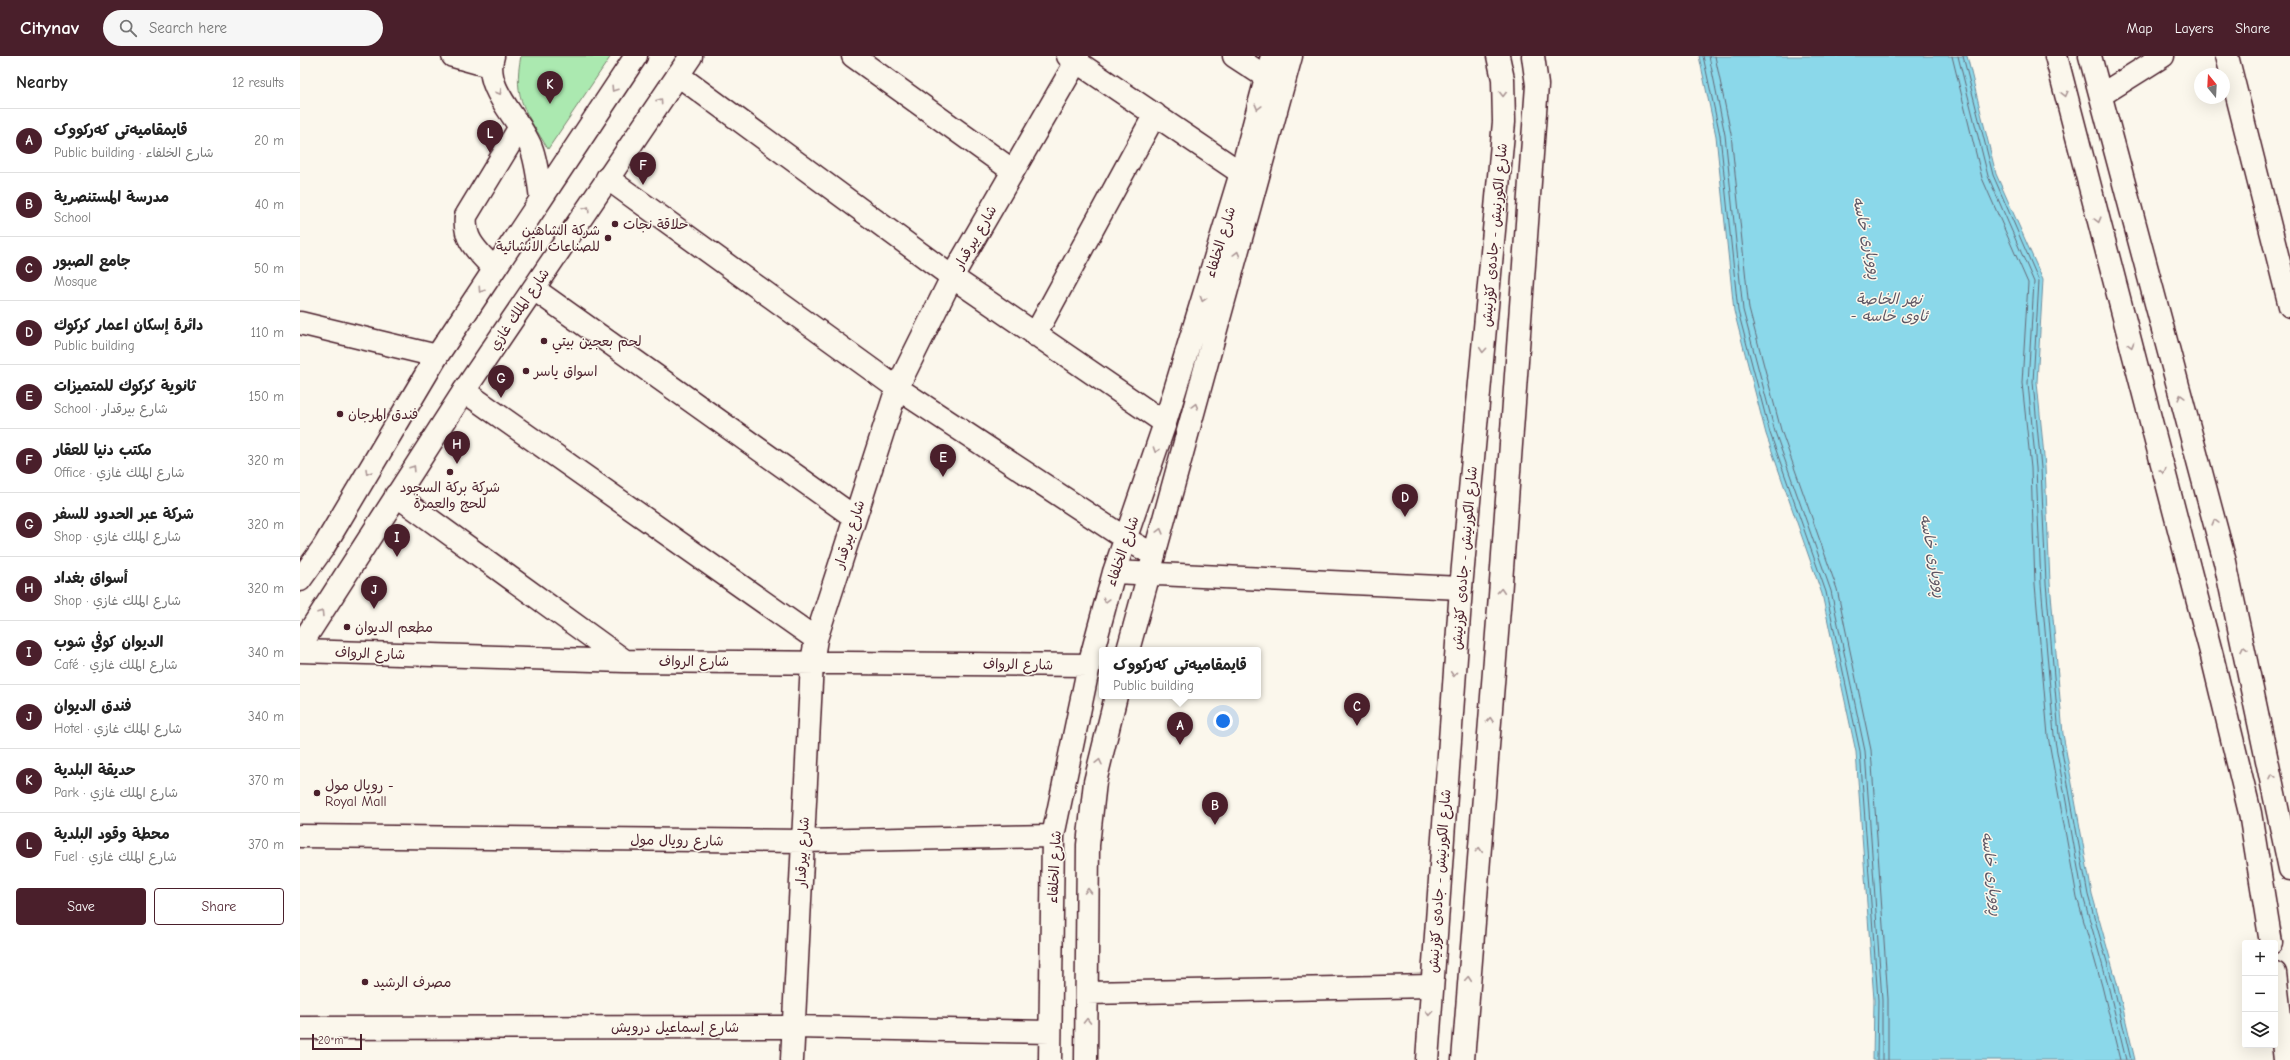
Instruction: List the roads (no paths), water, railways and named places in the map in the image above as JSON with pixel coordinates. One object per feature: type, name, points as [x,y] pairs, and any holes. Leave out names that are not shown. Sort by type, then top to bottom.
[{"type":"street","points":[[453,56],[491,61],[492,81],[532,149],[541,199]]},
{"type":"street","points":[[300,580],[323,548],[437,356],[636,56]]},
{"type":"street","name":"شارع الملك غازي","points":[[300,646],[464,391],[691,56]]},
{"type":"street","points":[[853,56],[1013,171]]},
{"type":"street","points":[[1234,56],[1266,77]]},
{"type":"street","name":"شارع الخلفاء","points":[[1050,1060],[1053,836],[1089,665],[1114,572],[1166,423],[1241,173],[1272,56]]},
{"type":"street","points":[[1129,647],[1291,56]]},
{"type":"street","name":"شارع الكورنيش - جادەی کۆرنیش","points":[[1427,1060],[1460,588],[1504,122],[1503,80],[1498,56]]},
{"type":"street","points":[[1463,1060],[1537,85],[1533,56]]},
{"type":"street","points":[[2056,56],[2212,656],[2250,813],[2271,940]]},
{"type":"street","points":[[2090,56],[2225,562],[2290,869]]},
{"type":"street","points":[[2101,95],[2163,56]]},
{"type":"street","points":[[2227,56],[2290,306]]},
{"type":"street","points":[[1074,58],[1241,173]]},
{"type":"street","name":"شارع بيرقدار","points":[[792,1060],[812,662],[816,639],[854,517],[897,388],[952,277],[1013,171],[1074,58]]},
{"type":"street","points":[[678,75],[952,277],[1166,423]]},
{"type":"street","points":[[1035,335],[1155,114]]},
{"type":"street","points":[[494,269],[467,238],[465,227],[466,216],[520,127]]},
{"type":"street","points":[[607,178],[897,388],[1126,539],[1151,564]]},
{"type":"street","points":[[1493,246],[1525,248]]},
{"type":"street","points":[[534,289],[854,517]]},
{"type":"street","points":[[300,323],[437,356]]},
{"type":"street","points":[[464,391],[816,639]]},
{"type":"street","points":[[396,495],[625,660]]},
{"type":"street","points":[[323,548],[351,565]]},
{"type":"street","points":[[1114,572],[1151,564],[1460,588]]},
{"type":"street","name":"شارع الرواف","points":[[300,651],[625,660],[1089,665]]},
{"type":"street","points":[[1086,1060],[1088,845],[1095,782],[1115,699]]},
{"type":"street","points":[[2250,813],[2278,807]]},
{"type":"street","name":"شارع رويال مول","points":[[300,836],[803,841],[1053,836]]},
{"type":"street","points":[[2275,976],[2284,1060]]},
{"type":"street","points":[[1087,993],[1431,986]]},
{"type":"street","name":"شارع إسماعيل درويش","points":[[300,1028],[794,1027],[1050,1032]]},
{"type":"water","name":"نهر الخاصة - ئاوی خاسە","points":[[1699,56],[1967,56],[1996,174],[2043,280],[2037,382],[2045,467],[2050,583],[2063,734],[2092,894],[2117,983],[2135,1060],[1873,1060],[1874,1000],[1856,752],[1822,594],[1766,434],[1734,311],[1716,136]]},
{"type":"place","name":"حديقة البلدية","points":[[550,104]]},
{"type":"place","name":"محطة وقود البلدية","points":[[490,153]]},
{"type":"place","name":"مكتب دنيا للعقار","points":[[643,185]]},
{"type":"place","name":"حلاقة نجات","points":[[615,224]]},
{"type":"place","name":"شركة الشاهين للصناعات الانشائية","points":[[608,238]]},
{"type":"place","name":"لحم بعجين بيتي","points":[[544,341]]},
{"type":"place","name":"اسواق ياسر","points":[[526,371]]},
{"type":"place","name":"شركة عبر الحدود للسفر","points":[[501,398]]},
{"type":"place","name":"فندق المرجان","points":[[340,414]]},
{"type":"place","name":"أسواق بغداد","points":[[457,464]]},
{"type":"place","name":"شركة بركة السجود للحج والعمرة","points":[[450,472]]},
{"type":"place","name":"ثانوية كركوك للمتميزات","points":[[943,477]]},
{"type":"place","name":"دائرة إسكان اعمار كركوك","points":[[1405,517]]},
{"type":"place","name":"الديوان كوفي شوب","points":[[397,557]]},
{"type":"place","name":"فندق الديوان","points":[[374,609]]},
{"type":"place","name":"مطعم الديوان","points":[[347,627]]},
{"type":"place","name":"جامع الصبور","points":[[1357,726]]},
{"type":"place","name":"قایمقامیەتی کەرکووک","points":[[1180,745]]},
{"type":"place","name":"رويال مول - Royal Mall","points":[[317,793]]},
{"type":"place","name":"مدرسة المستنصرية","points":[[1215,825]]},
{"type":"place","name":"مصرف الرشيد","points":[[365,982]]},
{"type":"water label","name":"ڕووباری خاسە","points":[[1867,238]]},
{"type":"water label","name":"ڕووباری خاسە","points":[[1933,556]]},
{"type":"water label","name":"ڕووباری خاسە","points":[[1992,874]]}]
